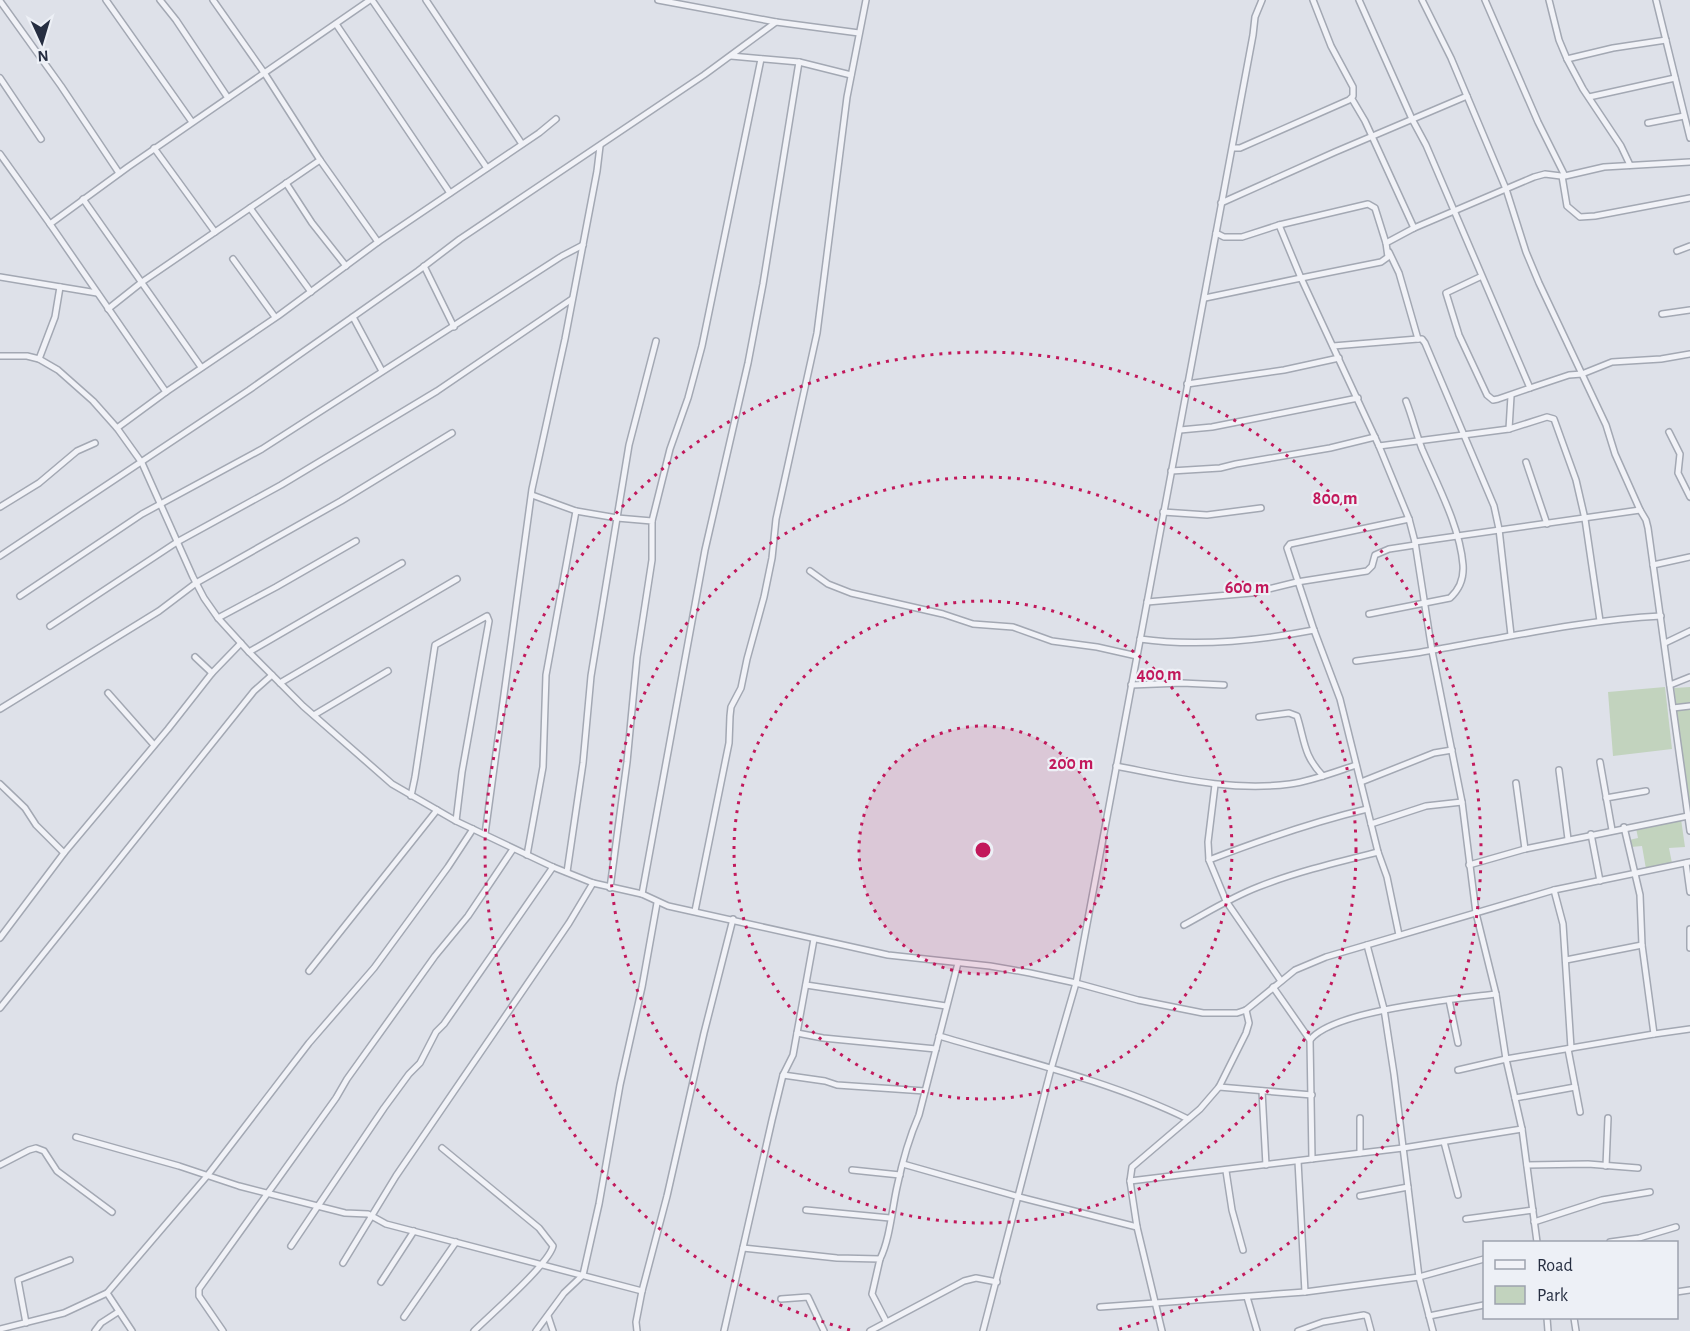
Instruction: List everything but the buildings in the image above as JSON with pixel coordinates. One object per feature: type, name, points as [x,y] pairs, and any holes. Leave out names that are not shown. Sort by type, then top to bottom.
[{"type":"street","points":[[106,0],[192,122]]},
{"type":"street","points":[[160,0],[228,98]]},
{"type":"street","points":[[213,0],[378,242]]},
{"type":"street","points":[[50,224],[154,148],[371,0],[487,168]]},
{"type":"street","points":[[426,0],[522,144]]},
{"type":"street","points":[[658,0],[776,22],[859,33]]},
{"type":"street","points":[[695,911],[729,743],[731,707],[741,688],[764,597],[772,558],[776,519],[817,333],[851,75],[866,0]]},
{"type":"street","points":[[983,1331],[1051,1069],[1076,983],[1233,148],[1255,17],[1263,0]]},
{"type":"street","points":[[1313,0],[1331,46],[1353,87],[1352,99],[1372,136],[1414,228]]},
{"type":"street","points":[[1359,0],[1412,119],[1426,145],[1530,388]]},
{"type":"street","points":[[1422,0],[1451,58],[1506,189],[1526,252],[1539,283],[1606,425],[1615,454],[1646,520],[1690,831]]},
{"type":"street","points":[[1485,0],[1563,176],[1567,206],[1580,217],[1690,198]]},
{"type":"street","points":[[1549,0],[1559,40],[1567,59],[1630,165]]},
{"type":"street","points":[[1656,0],[1690,138]]},
{"type":"street","points":[[0,1],[61,86],[119,173]]},
{"type":"street","points":[[0,556],[142,463],[353,317],[460,238],[600,146],[731,56],[776,22]]},
{"type":"street","points":[[336,24],[450,193]]},
{"type":"street","points":[[1567,59],[1613,48],[1666,40]]},
{"type":"street","points":[[731,56],[799,62],[851,75]]},
{"type":"street","points":[[610,888],[627,762],[637,657],[652,560],[652,521],[670,449],[688,398],[702,346],[760,59]]},
{"type":"street","points":[[642,894],[705,550],[748,363],[763,284],[799,62]]},
{"type":"street","points":[[0,78],[41,140]]},
{"type":"street","points":[[1589,97],[1675,78]]},
{"type":"street","points":[[1221,203],[1467,96]]},
{"type":"street","points":[[1233,148],[1240,148],[1352,99]]},
{"type":"street","points":[[1648,123],[1684,116]]},
{"type":"street","points":[[117,428],[201,367],[275,318],[378,242],[556,119]]},
{"type":"street","points":[[485,834],[532,495],[599,162],[600,146]]},
{"type":"street","points":[[154,148],[215,232]]},
{"type":"street","points":[[0,154],[166,392]]},
{"type":"street","points":[[108,309],[142,282],[320,160]]},
{"type":"street","points":[[1386,243],[1454,210],[1545,174],[1563,176],[1604,167],[1690,162]]},
{"type":"street","points":[[286,183],[312,223],[346,266]]},
{"type":"street","points":[[83,199],[201,367]]},
{"type":"street","points":[[1216,233],[1224,237],[1242,237],[1279,225],[1368,204],[1375,208],[1388,250],[1399,273],[1418,339]]},
{"type":"street","points":[[250,208],[311,292]]},
{"type":"street","points":[[1279,225],[1301,278],[1358,398],[1409,519],[1462,802],[1476,913],[1496,994],[1506,1059],[1522,1129],[1537,1241]]},
{"type":"street","points":[[20,596],[161,503],[262,449],[582,245]]},
{"type":"street","points":[[1677,251],[1690,246]]},
{"type":"street","points":[[1205,298],[1381,262],[1388,257],[1388,250]]},
{"type":"street","points":[[233,260],[275,318]]},
{"type":"street","points":[[424,266],[454,327]]},
{"type":"street","points":[[1482,276],[1446,292],[1459,335],[1487,395],[1493,400],[1511,396],[1569,375],[1582,374],[1612,362],[1661,359],[1690,354]]},
{"type":"street","points":[[0,277],[97,293]]},
{"type":"street","points":[[39,359],[55,317],[60,286]]},
{"type":"street","points":[[50,626],[177,542],[281,485],[437,391],[572,299]]},
{"type":"street","points":[[1662,314],[1690,310]]},
{"type":"street","points":[[353,317],[382,371]]},
{"type":"street","points":[[314,414],[454,327]]},
{"type":"street","points":[[1333,346],[1418,339],[1422,339],[1427,346],[1494,506],[1499,529],[1511,635]]},
{"type":"street","points":[[567,872],[584,762],[591,676],[629,445],[656,341]]},
{"type":"street","points":[[0,356],[27,356],[39,359],[58,370],[93,401],[117,428],[142,463],[196,584],[218,618],[280,684],[314,715],[392,784],[411,796],[513,849],[593,883],[642,894],[657,903],[888,955],[1000,968],[1076,983],[1138,1000],[1203,1013],[1237,1013],[1246,1010],[1295,970],[1305,966],[1399,935],[1554,890],[1688,862],[1690,892]]},
{"type":"street","points":[[1187,384],[1284,370],[1339,358]]},
{"type":"street","points":[[1509,429],[1511,396]]},
{"type":"street","points":[[1180,430],[1212,427],[1358,398]]},
{"type":"street","points":[[1369,614],[1450,598],[1459,590],[1463,579],[1458,535],[1419,440],[1406,401]]},
{"type":"street","points":[[1379,446],[1509,429],[1547,417],[1554,419],[1576,480],[1585,519],[1600,621]]},
{"type":"street","points":[[1669,432],[1680,454],[1678,473],[1690,497]]},
{"type":"street","points":[[0,710],[159,611],[196,584],[341,501],[452,433]]},
{"type":"street","points":[[1172,471],[1220,468],[1330,448],[1375,437]]},
{"type":"street","points":[[0,507],[39,483],[77,452],[95,444]]},
{"type":"street","points":[[1526,462],[1547,524]]},
{"type":"street","points":[[532,495],[576,511],[652,521]]},
{"type":"street","points":[[1163,512],[1207,514],[1261,508]]},
{"type":"street","points":[[1147,602],[1230,596],[1367,571],[1372,566],[1375,555],[1415,543],[1640,510]]},
{"type":"street","points":[[527,855],[543,767],[546,675],[576,511]]},
{"type":"street","points":[[1399,935],[1387,877],[1378,852],[1340,699],[1287,549],[1290,544],[1409,519]]},
{"type":"street","points":[[218,618],[356,541]]},
{"type":"street","points":[[1653,565],[1690,557]]},
{"type":"street","points":[[249,652],[402,563]]},
{"type":"street","points":[[810,571],[828,584],[850,593],[943,614],[973,624],[1013,627],[1042,638],[1137,656]]},
{"type":"street","points":[[280,684],[457,579]]},
{"type":"street","points":[[411,796],[435,645],[487,616],[489,621],[462,772],[456,821]]},
{"type":"street","points":[[1356,661],[1432,651],[1511,635],[1600,621],[1661,616]]},
{"type":"street","points":[[1140,639],[1185,642],[1253,639],[1314,630]]},
{"type":"street","points":[[1665,643],[1690,631]]},
{"type":"street","points":[[0,939],[64,853],[212,674],[241,643]]},
{"type":"street","points":[[195,657],[212,674]]},
{"type":"street","points":[[314,715],[388,672]]},
{"type":"street","points":[[0,1008],[254,691],[272,675]]},
{"type":"street","points":[[1670,685],[1690,676]]},
{"type":"street","points":[[1131,685],[1182,683],[1224,685]]},
{"type":"street","points":[[108,693],[154,746]]},
{"type":"street","points":[[1673,708],[1690,706]]},
{"type":"street","points":[[1259,717],[1294,713],[1297,716],[1307,755],[1323,776]]},
{"type":"street","points":[[1360,782],[1434,753],[1452,750]]},
{"type":"street","points":[[1600,762],[1612,830]]},
{"type":"street","points":[[1116,766],[1215,785],[1268,786],[1292,784],[1356,765]]},
{"type":"street","points":[[1559,770],[1568,839]]},
{"type":"street","points":[[1516,783],[1525,849]]},
{"type":"street","points":[[0,784],[25,808],[36,825],[64,853]]},
{"type":"street","points":[[1215,785],[1208,843],[1209,860],[1226,901],[1281,981]]},
{"type":"street","points":[[1606,798],[1646,791]]},
{"type":"street","points":[[1371,824],[1426,806],[1462,802]]},
{"type":"street","points":[[1209,860],[1269,837],[1367,808]]},
{"type":"street","points":[[309,970],[437,810]]},
{"type":"street","points":[[1469,865],[1568,839],[1688,816]]},
{"type":"street","points":[[1624,827],[1637,874],[1642,945],[1654,1034]]},
{"type":"street","points":[[0,1329],[64,1313],[106,1293],[207,1176],[309,1043],[375,968],[473,829]]},
{"type":"street","points":[[1591,834],[1600,880]]},
{"type":"street","points":[[223,1331],[199,1296],[199,1289],[336,1098],[346,1079],[435,956],[468,916],[513,849]]},
{"type":"street","points":[[1184,925],[1226,901],[1258,887],[1378,852]]},
{"type":"street","points":[[291,1246],[384,1108],[420,1063],[436,1032],[444,1024],[553,867]]},
{"type":"street","points":[[344,1263],[385,1193],[569,923],[593,883]]},
{"type":"street","points":[[1554,890],[1563,924],[1569,1048],[1580,1112]]},
{"type":"street","points":[[536,1331],[564,1293],[584,1275],[657,903]]},
{"type":"street","points":[[637,1331],[636,1322],[642,1291],[733,919]]},
{"type":"street","points":[[1690,929],[1690,948]]},
{"type":"street","points":[[724,1331],[783,1075],[793,1055],[814,939]]},
{"type":"street","points":[[1367,945],[1384,1009],[1419,1277],[1433,1331]]},
{"type":"street","points":[[1566,960],[1642,945]]},
{"type":"street","points":[[886,1321],[872,1294],[900,1175],[925,1091],[957,963]]},
{"type":"street","points":[[806,985],[946,1006]]},
{"type":"street","points":[[1273,987],[1310,1040],[1312,1159]]},
{"type":"street","points":[[1310,1040],[1325,1028],[1384,1009],[1496,994]]},
{"type":"street","points":[[1449,1000],[1458,1043]]},
{"type":"street","points":[[1162,1331],[1137,1227],[1130,1181],[1132,1167],[1188,1119],[1220,1087],[1246,1033],[1249,1023],[1246,1010]]},
{"type":"street","points":[[1458,1070],[1506,1059],[1690,1029]]},
{"type":"street","points":[[796,1033],[823,1038],[936,1049]]},
{"type":"street","points":[[939,1036],[1051,1069],[1165,1107],[1188,1119]]},
{"type":"street","points":[[783,1075],[837,1085],[925,1091]]},
{"type":"street","points":[[1220,1087],[1312,1095]]},
{"type":"street","points":[[1515,1098],[1575,1087]]},
{"type":"street","points":[[1262,1091],[1266,1165]]},
{"type":"street","points":[[1360,1118],[1360,1153]]},
{"type":"street","points":[[1605,1166],[1608,1118]]},
{"type":"street","points":[[1130,1181],[1403,1148],[1522,1129]]},
{"type":"street","points":[[76,1137],[268,1193],[345,1213],[368,1214],[377,1221],[642,1291]]},
{"type":"street","points":[[1444,1142],[1458,1195]]},
{"type":"street","points":[[0,1164],[29,1150],[36,1148],[44,1150],[57,1171],[112,1212]]},
{"type":"street","points":[[442,1148],[539,1228],[550,1240],[553,1249],[541,1265],[474,1331]]},
{"type":"street","points":[[1298,1161],[1305,1292]]},
{"type":"street","points":[[903,1164],[1137,1227]]},
{"type":"street","points":[[1527,1165],[1588,1164],[1638,1168]]},
{"type":"street","points":[[852,1170],[900,1175]]},
{"type":"street","points":[[1226,1171],[1243,1250]]},
{"type":"street","points":[[1360,1196],[1408,1187]]},
{"type":"street","points":[[1534,1222],[1602,1200],[1650,1192]]},
{"type":"street","points":[[1466,1219],[1533,1209]]},
{"type":"street","points":[[806,1210],[890,1218]]},
{"type":"street","points":[[1639,1240],[1676,1227]]},
{"type":"street","points":[[381,1282],[414,1231]]},
{"type":"street","points":[[404,1317],[456,1242]]},
{"type":"street","points":[[743,1248],[827,1258],[880,1259]]},
{"type":"street","points":[[26,1323],[18,1280],[70,1260]]},
{"type":"street","points":[[1100,1307],[1156,1304],[1198,1298],[1305,1292],[1419,1277],[1483,1260]]},
{"type":"street","points":[[870,1331],[964,1281],[976,1278],[997,1282]]},
{"type":"street","points":[[106,1293],[132,1331]]},
{"type":"street","points":[[781,1299],[808,1297],[824,1331]]},
{"type":"street","points":[[1247,1297],[1257,1331]]},
{"type":"street","points":[[1429,1316],[1483,1305]]},
{"type":"street","points":[[95,1331],[101,1323],[118,1312]]},
{"type":"street","points":[[1298,1331],[1323,1322],[1364,1315],[1369,1320],[1371,1331]]},
{"type":"street","points":[[548,1316],[553,1331]]},
{"type":"green space","points":[[1665,687],[1672,749],[1613,756],[1608,692]]},
{"type":"green space","points":[[1690,687],[1690,821],[1674,688]]},
{"type":"green space","points":[[1681,819],[1685,847],[1669,848],[1672,863],[1646,869],[1642,846],[1631,847],[1629,840],[1638,838],[1636,828]]}]
